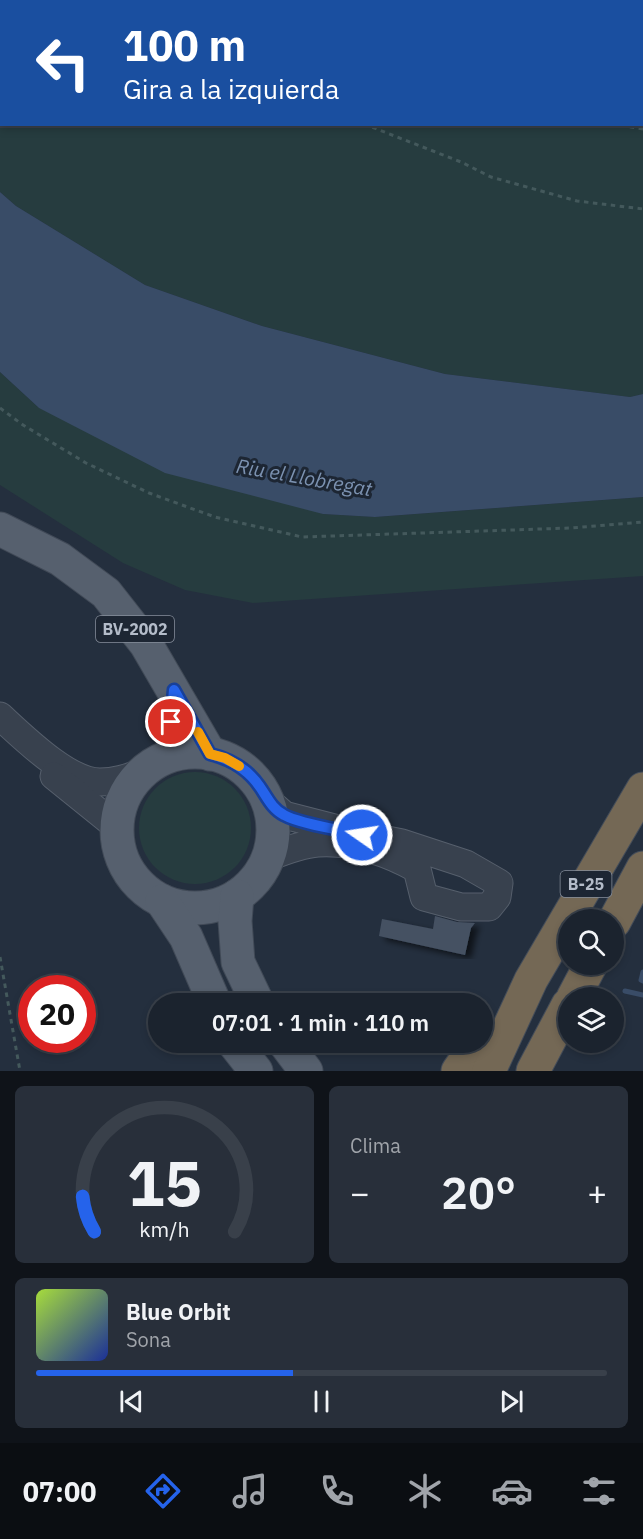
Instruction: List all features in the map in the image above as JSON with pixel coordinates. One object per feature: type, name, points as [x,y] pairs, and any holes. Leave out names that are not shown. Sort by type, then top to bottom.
[{"type":"highway","name":"B-25","points":[[489,1071],[531,980],[643,789]]},
{"type":"highway","name":"B-25","points":[[621,909],[643,868]]},
{"type":"highway","points":[[493,1024],[531,980]]},
{"type":"highway","points":[[534,1071],[558,1024]]},
{"type":"highway","points":[[458,1071],[470,1053]]},
{"type":"main road","name":"BV-2002","points":[[0,530],[60,560],[106,593],[146,644],[210,754]]},
{"type":"main road","points":[[149,767],[183,753],[210,754],[232,761],[256,781],[268,801],[273,819],[273,832],[269,856],[256,879],[237,896],[221,904],[196,908],[178,907],[162,901],[142,888],[128,870],[119,849],[116,826],[122,800],[132,783],[149,767],[171,722],[174,690]]},
{"type":"main road","points":[[237,896],[235,921],[238,962],[253,993]]},
{"type":"main road","points":[[162,901],[186,937],[211,993]]},
{"type":"main road","points":[[242,1053],[256,1071]]},
{"type":"main road","points":[[292,1053],[306,1071]]},
{"type":"street","points":[[0,716],[27,741],[70,773],[81,778],[98,782],[118,781],[149,767]]},
{"type":"street","points":[[0,731],[116,826]]},
{"type":"street","points":[[268,801],[284,815],[402,843],[466,864],[499,883],[497,897],[489,907],[461,907],[424,897],[417,868],[398,858],[374,850],[345,844],[318,843],[269,856]]},
{"type":"path","points":[[369,126],[461,162],[491,177],[577,201],[643,209]]},
{"type":"path","points":[[624,126],[643,129]]},
{"type":"path","points":[[0,408],[23,425],[86,463],[149,493],[215,517],[302,537],[571,528],[643,522]]},
{"type":"path","points":[[0,957],[20,1071]]},
{"type":"green space","points":[[0,126],[643,126],[643,394],[630,397],[445,374],[262,326],[145,285],[16,206],[0,192]]},
{"type":"green space","points":[[0,372],[39,408],[323,514],[376,517],[643,497],[643,576],[253,603],[185,590],[123,563],[0,485]]},
{"type":"green space","points":[[195,772],[216,776],[235,788],[247,807],[251,828],[247,849],[235,868],[216,880],[195,884],[174,880],[155,868],[143,849],[139,828],[143,807],[155,788],[174,776]]},
{"type":"water","name":"Riu el Llobregat","points":[[0,192],[16,206],[145,285],[262,326],[445,374],[630,397],[643,394],[643,497],[375,517],[323,514],[165,473],[39,408],[0,372]]},
{"type":"building","points":[[435,916],[457,922],[475,923],[471,928],[465,955],[379,936],[382,919],[433,929]]},
{"type":"waterway","points":[[643,972],[641,980],[643,981]]},
{"type":"waterway","points":[[625,991],[643,995]]},
{"type":"slow traffic","points":[[198,732],[210,754],[225,758],[239,766]]},
{"type":"route","points":[[171,722],[174,690],[210,754],[232,761],[245,770],[256,781],[268,801],[284,815],[362,835]]}]
